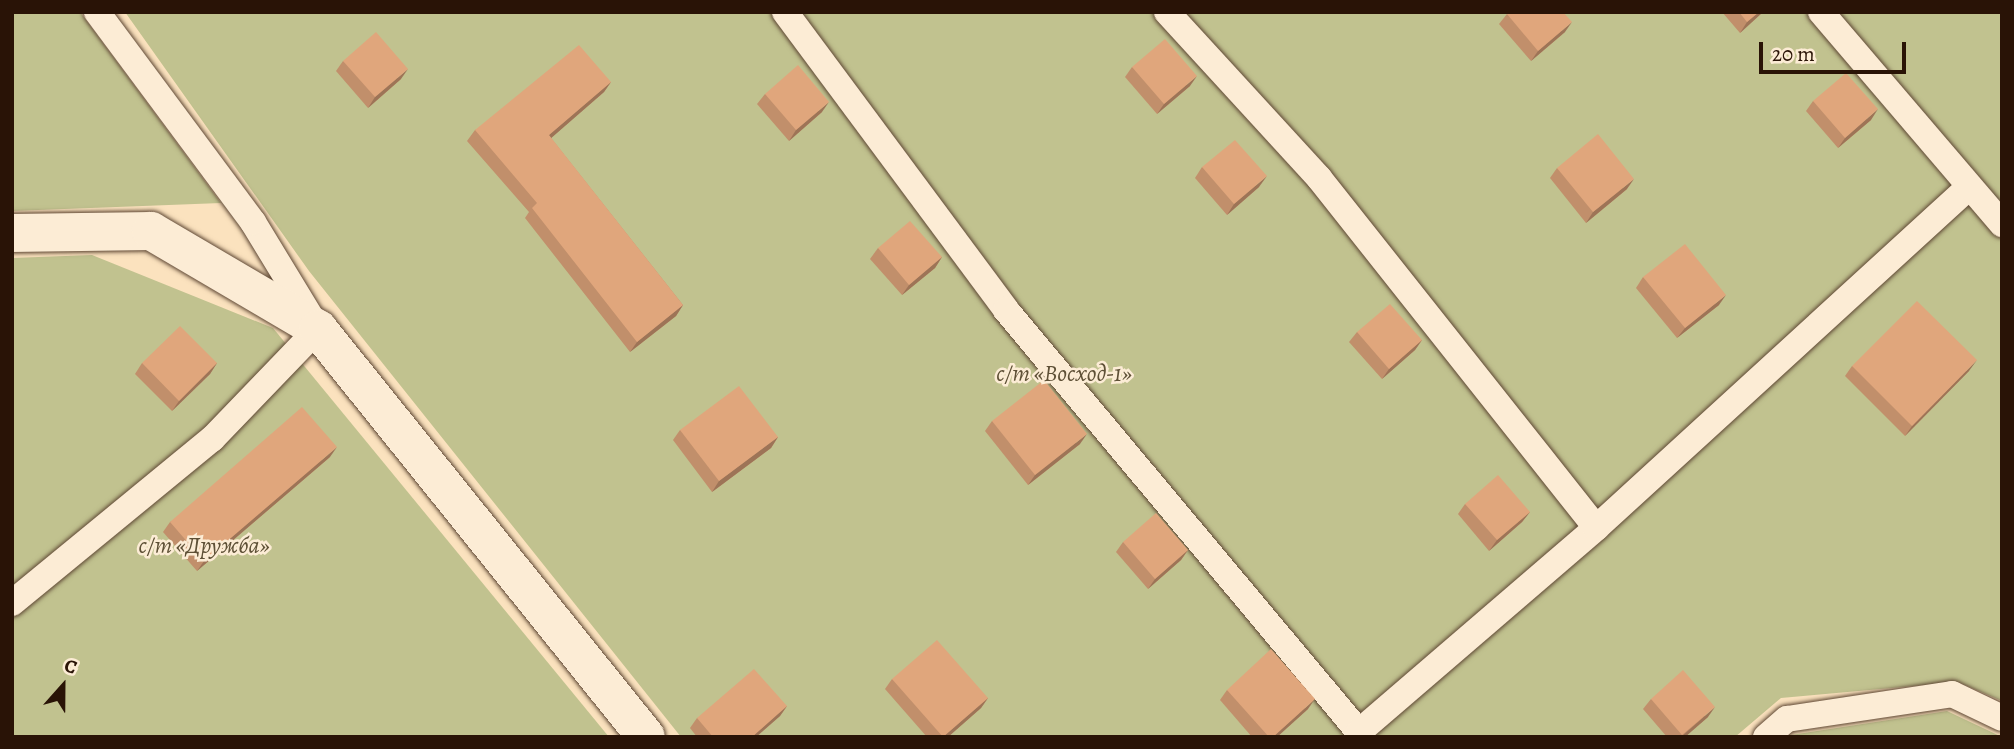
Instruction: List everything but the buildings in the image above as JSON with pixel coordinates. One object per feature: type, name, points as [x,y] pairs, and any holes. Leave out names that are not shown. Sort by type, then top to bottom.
[{"type":"street","points":[[12,233],[151,231],[318,329],[646,737]]},
{"type":"lane","points":[[12,603],[212,439],[318,329],[253,222],[97,12]]},
{"type":"lane","points":[[785,12],[1006,310],[1359,732],[1596,528],[1968,188]]},
{"type":"lane","points":[[1167,12],[1319,178],[1596,528]]},
{"type":"lane","points":[[1821,12],[1968,188],[2002,224]]},
{"type":"lane","points":[[1766,737],[1787,719],[1952,694],[2002,718]]},
{"type":"green space","points":[[12,12],[80,12],[221,203],[12,211]]},
{"type":"green space","name":"с/т «Восход-1»","points":[[125,12],[2002,12],[2002,701],[1958,682],[1781,698],[1735,737],[681,737],[309,271]]},
{"type":"green space","name":"с/т «Дружба»","points":[[92,255],[273,328],[609,737],[12,737],[12,258]]},
{"type":"green space","points":[[1947,711],[2002,737],[1788,737],[1791,735]]}]
